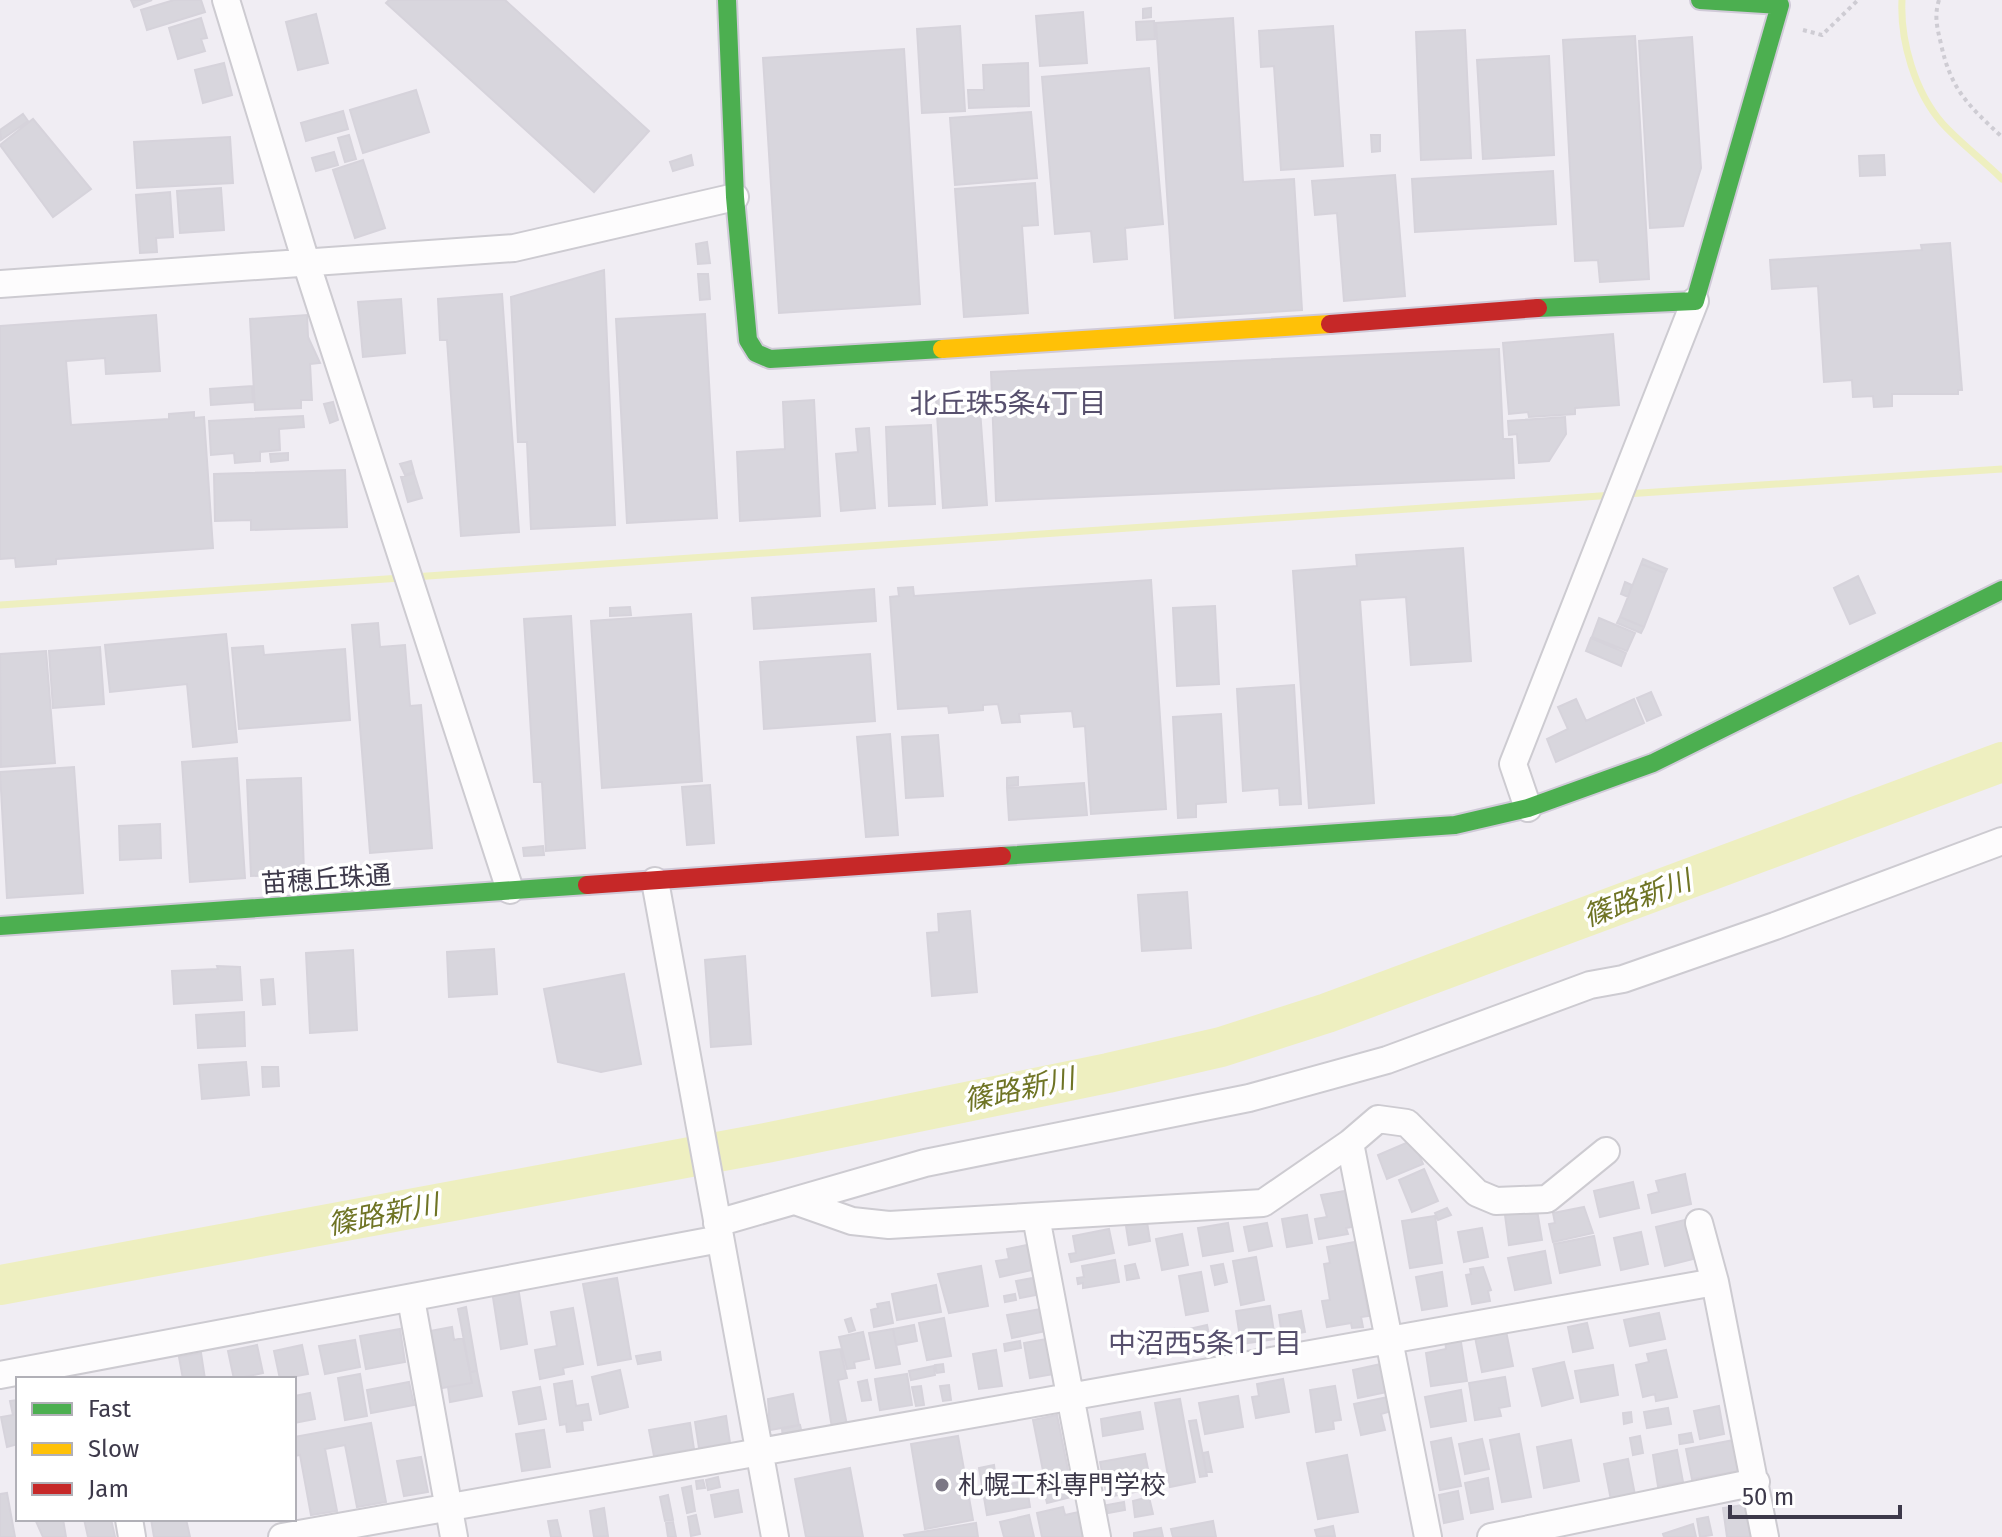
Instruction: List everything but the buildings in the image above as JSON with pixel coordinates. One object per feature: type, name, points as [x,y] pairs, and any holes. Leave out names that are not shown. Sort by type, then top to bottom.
[{"type":"street","points":[[226,0],[306,262],[510,890]]},
{"type":"street","points":[[727,0],[735,197],[748,340],[756,353],[770,359],[1259,330],[1495,310],[1695,301]]},
{"type":"street","points":[[1528,808],[1513,764],[1695,301],[1780,5],[1700,0]]},
{"type":"street","points":[[0,284],[514,248],[735,197]]},
{"type":"street","name":"苗穂丘珠通","points":[[0,926],[1455,825],[1528,808],[1653,763],[2002,590]]},
{"type":"street","points":[[0,1375],[100,1368],[411,1299],[795,1201],[925,1163],[1249,1098],[1387,1060],[1590,985],[1623,979],[1775,926],[2002,841]]},
{"type":"street","points":[[655,881],[775,1537]]},
{"type":"street","points":[[795,1201],[852,1221],[889,1225],[1263,1203],[1350,1143],[1378,1119],[1407,1123],[1477,1193],[1496,1201],[1547,1199],[1606,1151]]},
{"type":"street","points":[[1350,1143],[1428,1537]]},
{"type":"street","points":[[1036,1217],[1097,1537]]},
{"type":"street","points":[[1699,1223],[1715,1282],[1765,1537]]},
{"type":"street","points":[[282,1537],[448,1505],[760,1454],[1715,1282]]},
{"type":"street","points":[[411,1299],[454,1537]]},
{"type":"street","points":[[1491,1537],[1756,1482]]},
{"type":"path","points":[[1775,22],[1822,35],[1858,0]]},
{"type":"path","points":[[1939,0],[1935,15],[1948,78],[1975,112],[2002,137]]},
{"type":"waterway","points":[[1902,0],[1907,49],[1924,96],[1956,138],[2002,179]]},
{"type":"waterway","points":[[1626,494],[2002,469]]},
{"type":"waterway","points":[[413,577],[1614,495]]},
{"type":"waterway","points":[[0,605],[401,578]]},
{"type":"waterway","name":"篠路新川","points":[[0,1285],[766,1143],[1221,1047],[1327,1013],[2002,762]]},
{"type":"traffic: fast","points":[[727,0],[735,197],[748,340],[756,353],[770,359],[942,349]]},
{"type":"traffic: fast","points":[[1538,308],[1695,301],[1780,5],[1700,0]]},
{"type":"traffic: fast","points":[[1002,856],[1455,825],[1528,808],[1653,763],[2002,590]]},
{"type":"traffic: fast","points":[[0,926],[587,885]]},
{"type":"traffic: slow","points":[[942,349],[1330,324]]},
{"type":"traffic: jam","points":[[1330,324],[1538,308]]},
{"type":"traffic: jam","points":[[587,885],[1002,856]]},
{"type":"place","name":"札幌工科専門学校","points":[[942,1485]]},
{"type":"district","name":"北丘珠5条4丁目","points":[[1008,403]]},
{"type":"district","name":"中沼西5条1丁目","points":[[1205,1343]]}]
